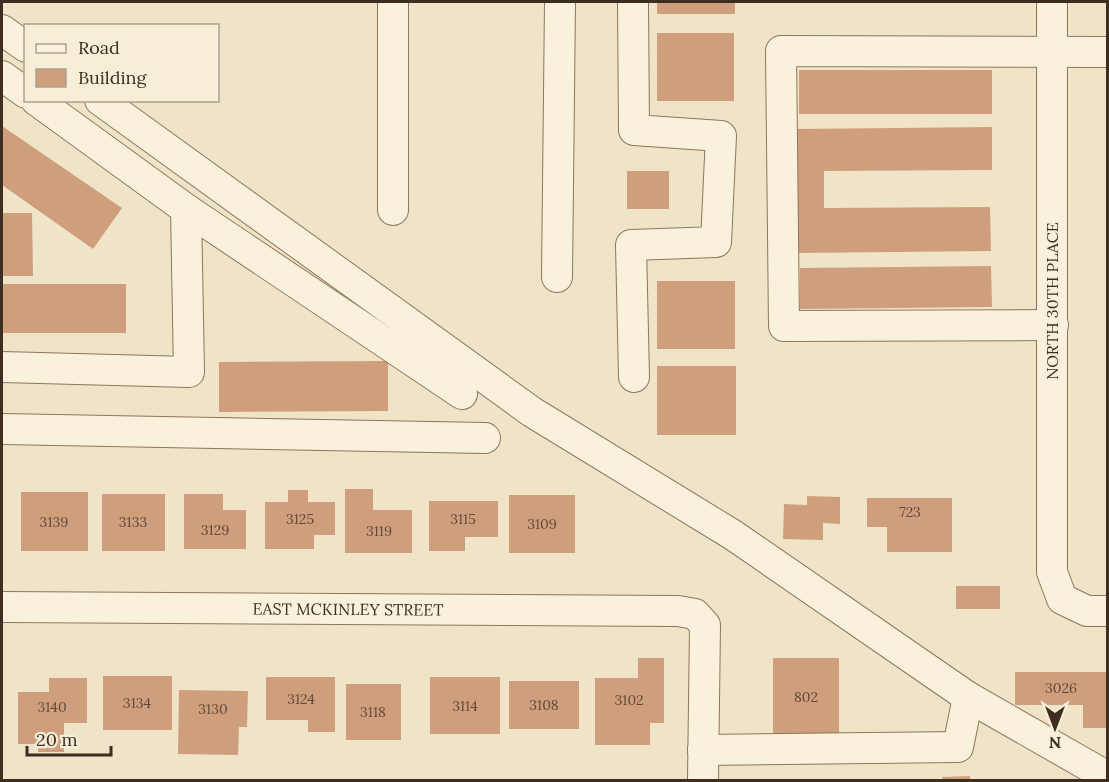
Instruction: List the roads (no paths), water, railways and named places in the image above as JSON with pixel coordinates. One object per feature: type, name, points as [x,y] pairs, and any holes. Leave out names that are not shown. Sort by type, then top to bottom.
[{"type":"street","points":[[393,2],[393,210]]},
{"type":"street","points":[[557,277],[560,2]]},
{"type":"street","points":[[633,2],[634,130],[721,136],[716,242],[631,245],[634,377]]},
{"type":"street","name":"NORTH 30TH PLACE","points":[[1052,2],[1052,572],[1062,599],[1086,611],[1107,611]]},
{"type":"street","points":[[2,30],[24,46]]},
{"type":"street","points":[[1053,325],[784,326],[781,51],[1107,52]]},
{"type":"street","points":[[2,76],[24,92]]},
{"type":"street","points":[[39,102],[186,209],[462,394]]},
{"type":"street","points":[[103,102],[532,412],[733,535],[968,697],[1107,777]]},
{"type":"street","points":[[2,367],[189,372],[186,209]]},
{"type":"street","points":[[2,429],[485,438]]},
{"type":"street","name":"EAST MCKINLEY STREET","points":[[2,607],[678,611],[695,614],[705,625],[703,750]]},
{"type":"street","points":[[703,780],[703,750],[958,747],[968,697]]}]
